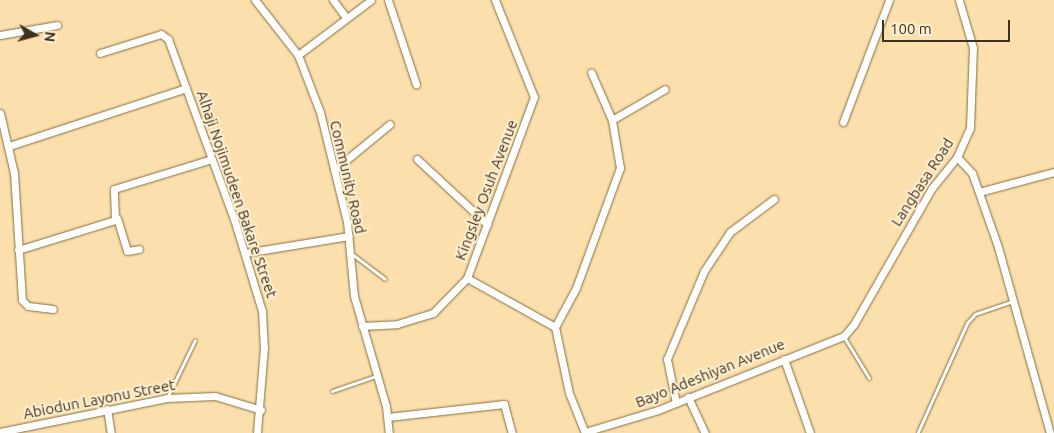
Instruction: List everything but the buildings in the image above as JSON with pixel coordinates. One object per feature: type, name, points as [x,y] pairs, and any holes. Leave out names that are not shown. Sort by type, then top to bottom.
[{"type":"street","name":"Community Road","points":[[255,0],[298,55],[320,112],[349,236],[350,277],[388,417],[389,433]]},
{"type":"street","points":[[333,0],[346,17]]},
{"type":"street","points":[[298,55],[371,0]]},
{"type":"street","points":[[388,0],[416,84]]},
{"type":"street","name":"Kingsley Osuh Avenue","points":[[362,326],[397,324],[433,312],[466,278],[488,224],[534,97],[495,0]]},
{"type":"street","points":[[843,122],[889,0]]},
{"type":"street","name":"Langbasa Road","points":[[844,336],[854,324],[932,188],[957,157],[970,128],[974,94],[973,48],[959,0]]},
{"type":"street","points":[[0,35],[57,25]]},
{"type":"street","name":"Alhaji Nojimudeen Bakare Street","points":[[100,52],[164,35],[186,88],[245,253],[263,318],[258,433]]},
{"type":"street","points":[[585,433],[569,394],[555,327],[576,288],[618,177],[621,162],[612,120],[591,72]]},
{"type":"street","points":[[9,146],[186,88]]},
{"type":"street","points":[[612,120],[665,89]]},
{"type":"street","points":[[0,113],[9,146],[24,303],[53,309]]},
{"type":"street","points":[[334,170],[390,124]]},
{"type":"street","points":[[957,157],[972,173],[979,192],[1050,433]]},
{"type":"street","points":[[139,249],[127,251],[117,218],[114,189],[212,159]]},
{"type":"street","points":[[416,159],[488,224]]},
{"type":"street","points":[[979,192],[1054,172]]},
{"type":"street","points":[[676,403],[666,359],[706,266],[730,232],[774,199]]},
{"type":"street","points":[[18,250],[117,218]]},
{"type":"street","points":[[245,253],[349,236]]},
{"type":"street","points":[[466,278],[555,327]]},
{"type":"street","name":"Bayo Adeshiyan Avenue","points":[[585,433],[676,403],[844,336]]},
{"type":"street","points":[[784,359],[810,433]]},
{"type":"street","name":"Abiodun Layonu Street","points":[[0,432],[167,398],[215,396],[260,410]]},
{"type":"street","points":[[688,397],[705,433]]},
{"type":"street","points":[[388,417],[504,404],[512,433]]},
{"type":"street","points":[[107,410],[111,433]]},
{"type":"lane","points":[[349,252],[385,279]]},
{"type":"lane","points":[[918,432],[968,323],[974,314],[1012,301]]},
{"type":"lane","points":[[844,336],[869,378]]},
{"type":"lane","points":[[167,398],[195,340]]},
{"type":"lane","points":[[332,391],[376,375]]}]
